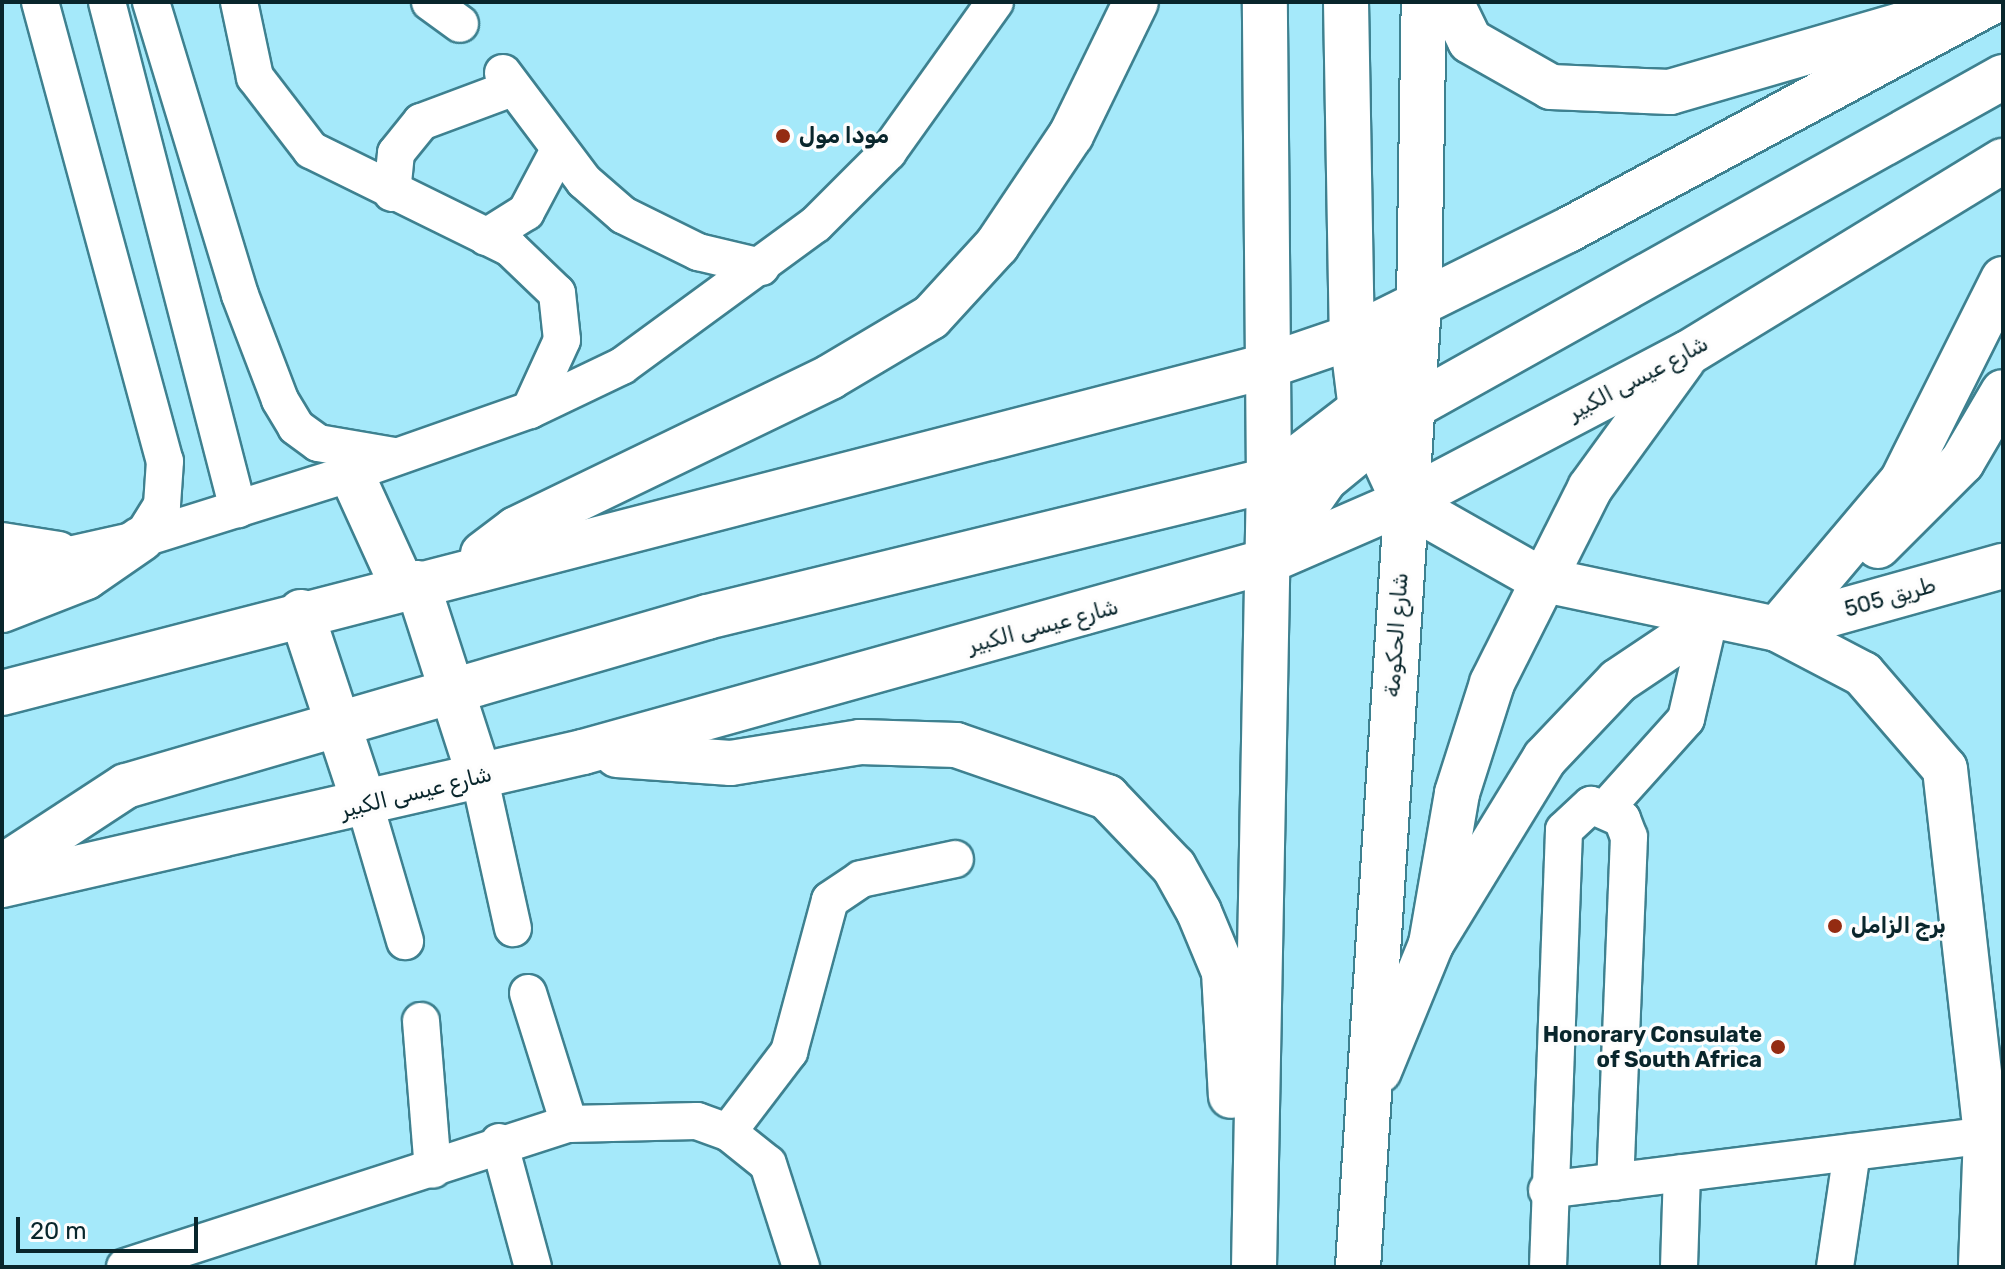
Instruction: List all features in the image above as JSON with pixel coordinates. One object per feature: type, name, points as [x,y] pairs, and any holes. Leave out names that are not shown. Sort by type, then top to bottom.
[{"type":"main road","points":[[460,571],[516,529],[830,377],[931,317],[997,245],[1071,135],[1136,2]]},
{"type":"main road","points":[[1254,1267],[1269,480],[1265,2]]},
{"type":"main road","points":[[1346,2],[1352,337],[1366,422],[1404,502],[1540,579],[1709,620],[1777,629],[1863,674],[1945,769],[1994,1134],[1981,1267]]},
{"type":"main road","name":"شارع الحكومة","points":[[1358,1267],[1364,1106],[1404,502],[1414,406],[1419,304],[1424,2]]},
{"type":"main road","points":[[1451,2],[1470,41],[1551,87],[1670,92],[1977,2]]},
{"type":"main road","points":[[2,693],[301,612],[1267,366],[1352,337],[1991,2]]},
{"type":"main road","points":[[2,867],[126,786],[723,613],[1269,480],[1366,422],[1414,406],[2003,77]]},
{"type":"main road","name":"شارع عيسى الكبير","points":[[2,885],[365,805],[583,752],[1268,561],[1404,502],[1688,353],[2003,161]]},
{"type":"main road","points":[[1777,629],[1902,481],[2003,279]]},
{"type":"main road","points":[[1268,561],[1366,422],[1419,304]]},
{"type":"main road","points":[[1431,944],[1457,793],[1492,683],[1540,579],[1590,488],[1688,353]]},
{"type":"main road","points":[[1777,629],[1902,526],[1962,462],[2003,392]]},
{"type":"main road","points":[[351,473],[410,585],[452,691],[479,775]]},
{"type":"main road","points":[[2,610],[86,577],[141,539]]},
{"type":"main road","name":"طريق 505","points":[[1777,629],[2003,566]]},
{"type":"main road","points":[[301,612],[365,805]]},
{"type":"main road","points":[[1364,1106],[1431,944],[1545,758],[1618,681],[1709,620]]},
{"type":"main road","points":[[583,752],[731,763],[860,742],[956,745],[1107,797],[1174,867],[1224,972],[1242,1267]]},
{"type":"lane","points":[[40,2],[165,461],[162,505],[141,539]]},
{"type":"lane","points":[[107,2],[238,509]]},
{"type":"lane","points":[[151,2],[240,295],[280,400],[296,427],[318,443],[400,457]]},
{"type":"lane","points":[[430,2],[460,24]]},
{"type":"lane","points":[[2,570],[141,539],[400,457],[530,410],[622,366],[761,267],[888,152],[995,2]]},
{"type":"lane","points":[[236,4],[255,77],[289,128],[337,167],[486,237],[545,277],[565,316],[530,410]]},
{"type":"lane","points":[[392,193],[396,153],[421,122],[507,80],[559,150],[636,222],[698,252],[761,267]]},
{"type":"lane","points":[[486,237],[526,212],[559,150]]},
{"type":"lane","points":[[2,541],[68,553]]},
{"type":"lane","points":[[1607,807],[1686,719],[1709,620]]},
{"type":"lane","points":[[479,775],[513,928]]},
{"type":"lane","points":[[365,805],[405,941]]},
{"type":"lane","points":[[1548,1267],[1547,1190],[1564,830],[1591,805],[1607,807],[1629,837],[1615,1182]]},
{"type":"lane","points":[[728,1132],[789,1052],[830,900],[861,879],[955,859]]},
{"type":"lane","points":[[528,993],[569,1124]]},
{"type":"lane","points":[[421,1021],[433,1170]]},
{"type":"lane","points":[[125,1267],[433,1170],[499,1142],[569,1124],[697,1121],[728,1132],[779,1182],[801,1267]]},
{"type":"lane","points":[[1547,1190],[1994,1134]]},
{"type":"lane","points":[[499,1142],[533,1267]]},
{"type":"lane","points":[[1835,1267],[1852,1152]]},
{"type":"lane","points":[[1679,1267],[1682,1173]]},
{"type":"place","name":"مودا مول","points":[[783,136]]},
{"type":"place","name":"برج الزامل","points":[[1835,926]]},
{"type":"place","name":"Honorary Consulate of South Africa","points":[[1778,1047]]}]
